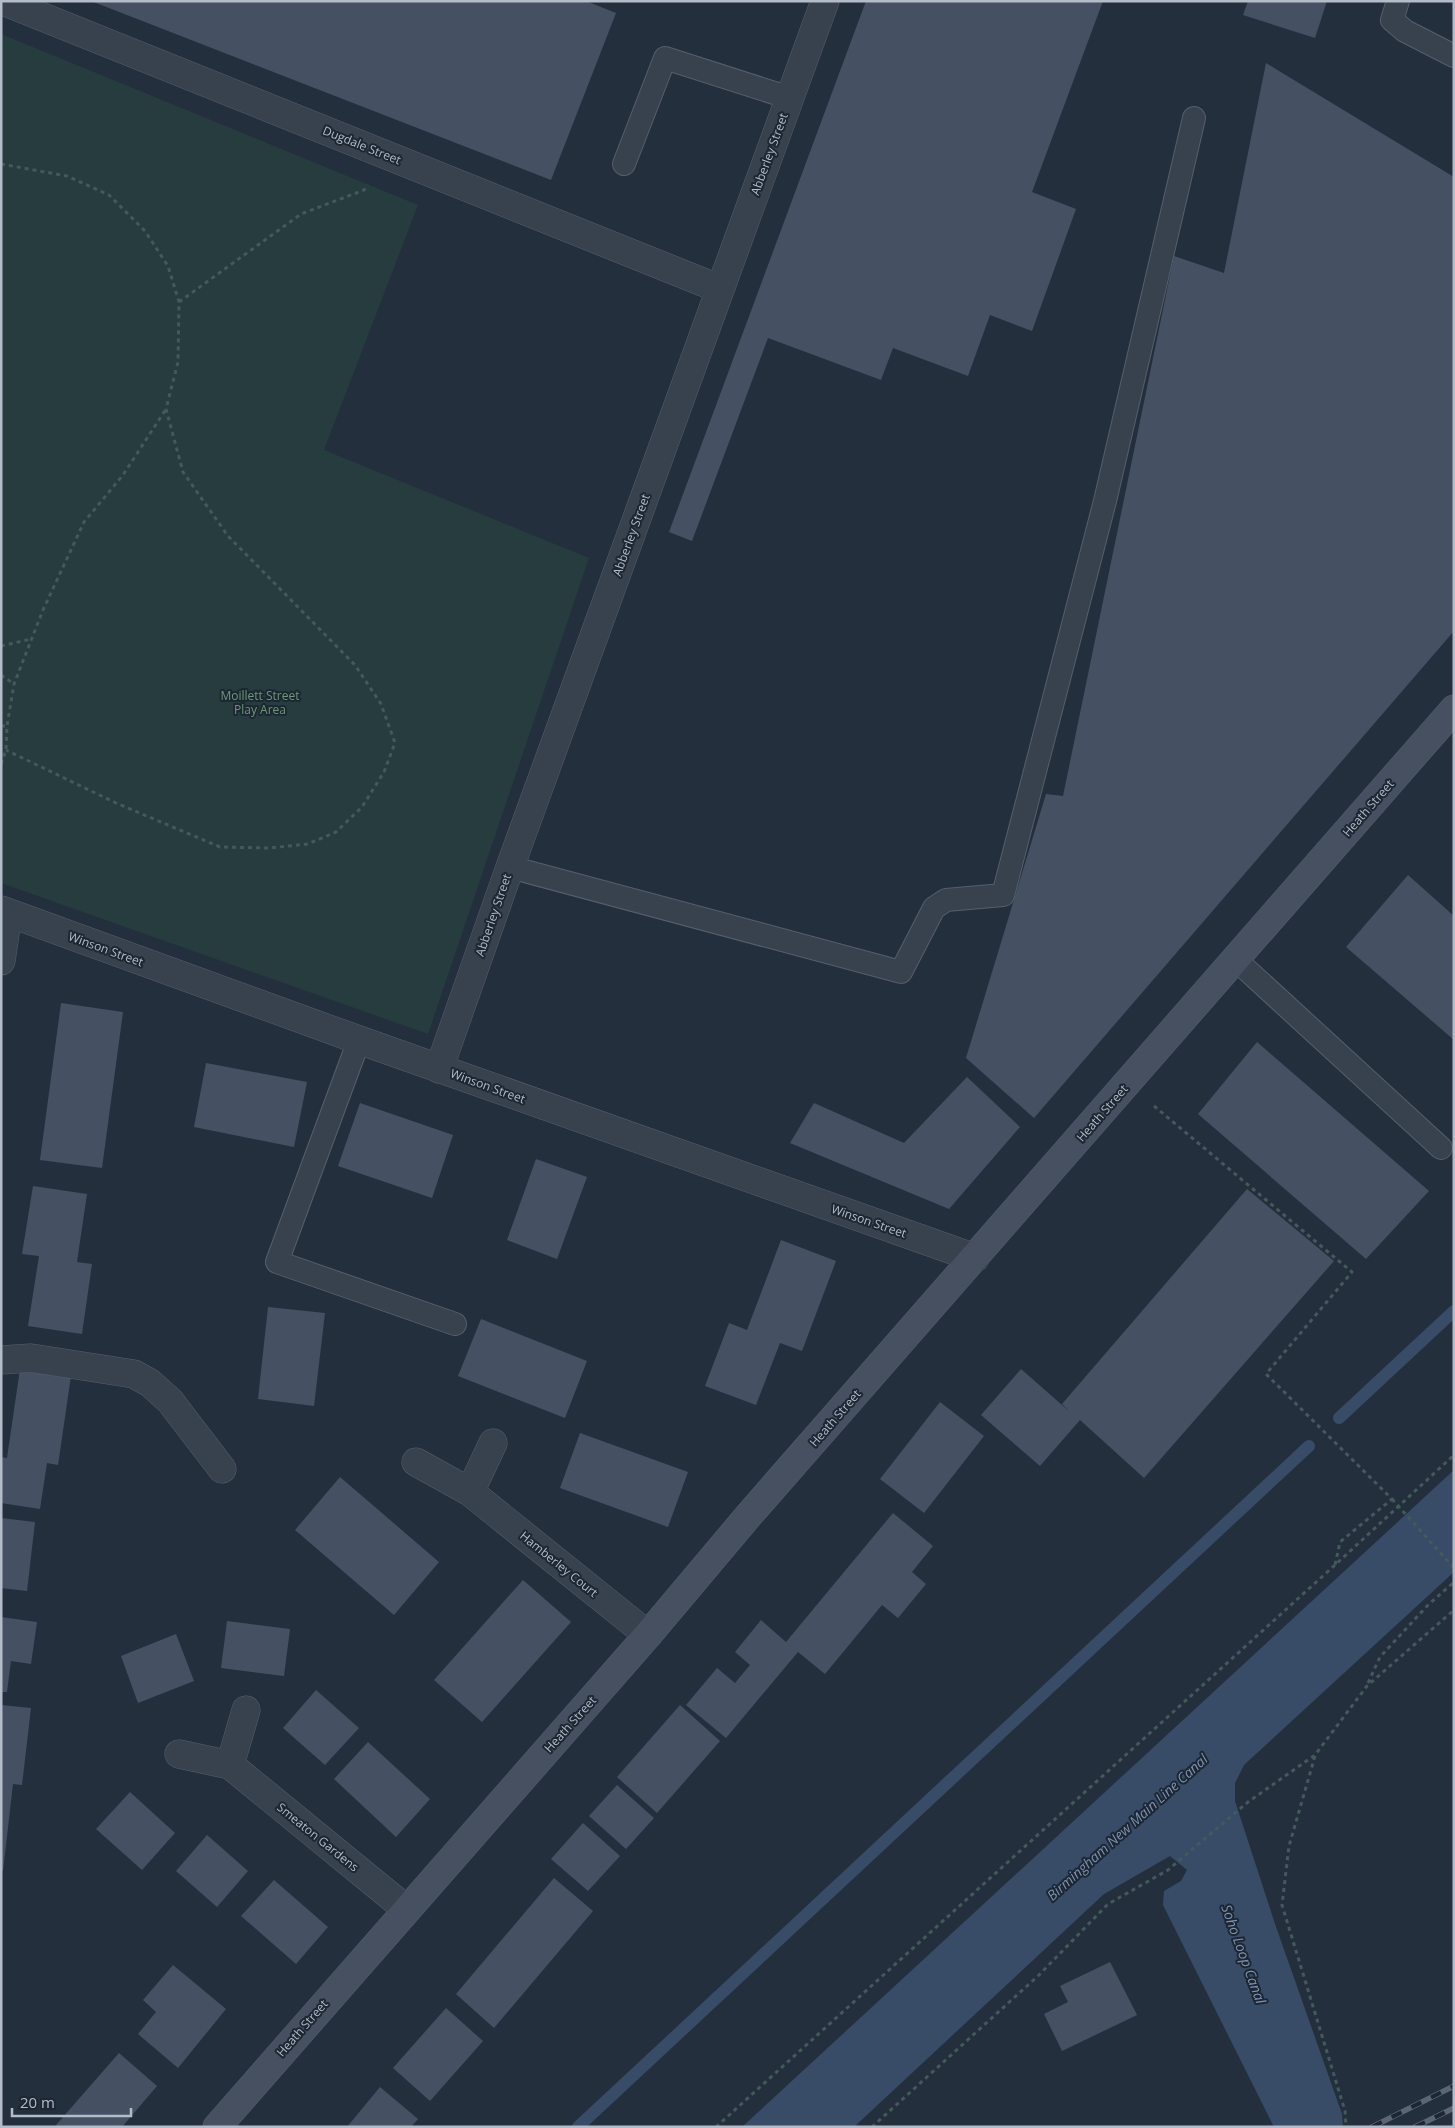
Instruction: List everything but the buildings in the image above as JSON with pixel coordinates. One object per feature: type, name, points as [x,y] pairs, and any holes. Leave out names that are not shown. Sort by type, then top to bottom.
[{"type":"main road","name":"Heath Street","points":[[217,2127],[1454,709]]},
{"type":"street","name":"Dugdale Street","points":[[3,1],[720,289]]},
{"type":"street","name":"Abberley Street","points":[[439,1069],[510,867],[825,1]]},
{"type":"street","name":"Winson Street","points":[[5,912],[439,1069],[975,1258]]},
{"type":"street","points":[[1,960],[5,912]]},
{"type":"street","points":[[1,1360],[31,1358],[134,1374],[150,1383],[170,1401],[222,1469]]},
{"type":"street","points":[[470,1492],[493,1443]]},
{"type":"street","name":"Hamberley Court","points":[[416,1462],[470,1492],[648,1635]]},
{"type":"street","points":[[230,1765],[246,1710]]},
{"type":"street","name":"Smeaton Gardens","points":[[179,1754],[230,1765],[406,1909]]},
{"type":"lane","points":[[1398,1],[1392,20],[1405,31],[1454,56]]},
{"type":"lane","points":[[624,164],[665,58],[790,98]]},
{"type":"lane","points":[[510,867],[901,972],[934,908],[946,900],[1003,896],[1105,501],[1194,118]]},
{"type":"lane","points":[[1236,959],[1441,1148]]},
{"type":"lane","points":[[359,1040],[277,1262],[455,1324]]},
{"type":"path","points":[[179,302],[301,214],[364,190],[382,170],[386,154]]},
{"type":"path","points":[[1,164],[68,176],[109,195],[145,231],[168,266],[179,302],[178,362],[166,409],[123,475],[84,522],[31,639],[14,684],[7,726],[6,750],[1,764]]},
{"type":"path","points":[[6,750],[116,803],[220,847],[269,848],[308,844],[336,832],[362,808],[384,772],[395,743],[381,704],[355,665],[228,536],[183,472],[166,409]]},
{"type":"path","points":[[1,646],[31,639]]},
{"type":"path","points":[[1,675],[14,684]]},
{"type":"path","points":[[1,726],[7,726]]},
{"type":"path","points":[[1128,1083],[1352,1272],[1266,1374],[1392,1499],[1454,1568]]},
{"type":"path","points":[[716,2127],[1454,1455]]},
{"type":"path","points":[[1335,1565],[1340,1542],[1392,1499]]},
{"type":"path","points":[[1367,1686],[1380,1657],[1428,1605],[1454,1582]]},
{"type":"path","points":[[872,2127],[1039,1975],[1108,1904],[1168,1870],[1248,1802],[1315,1755],[1367,1686],[1454,1610]]},
{"type":"path","points":[[1315,1755],[1289,1846],[1282,1905],[1345,2111],[1346,2127]]},
{"type":"green space","name":"Moillett Street Play Area","points":[[1,34],[418,205],[324,450],[589,558],[428,1034],[1,883]]},
{"type":"water","points":[[1454,1470],[1454,1572],[1244,1765],[1235,1783],[1235,1801],[1275,1924],[1342,2114],[1343,2127],[1274,2127],[1163,1905],[1164,1891],[1181,1881],[1187,1870],[1170,1856],[1104,1894],[854,2127],[742,2127]]},
{"type":"waterway","points":[[1339,1418],[1454,1311]]},
{"type":"waterway","points":[[578,2127],[1309,1446]]},
{"type":"railway","points":[[1372,2127],[1454,2086]]},
{"type":"railway","points":[[1415,2127],[1454,2108]]},
{"type":"water label","name":"Birmingham New Main Line Canal","points":[[1127,1827]]},
{"type":"water label","name":"Soho Loop Canal","points":[[1244,1954]]}]
